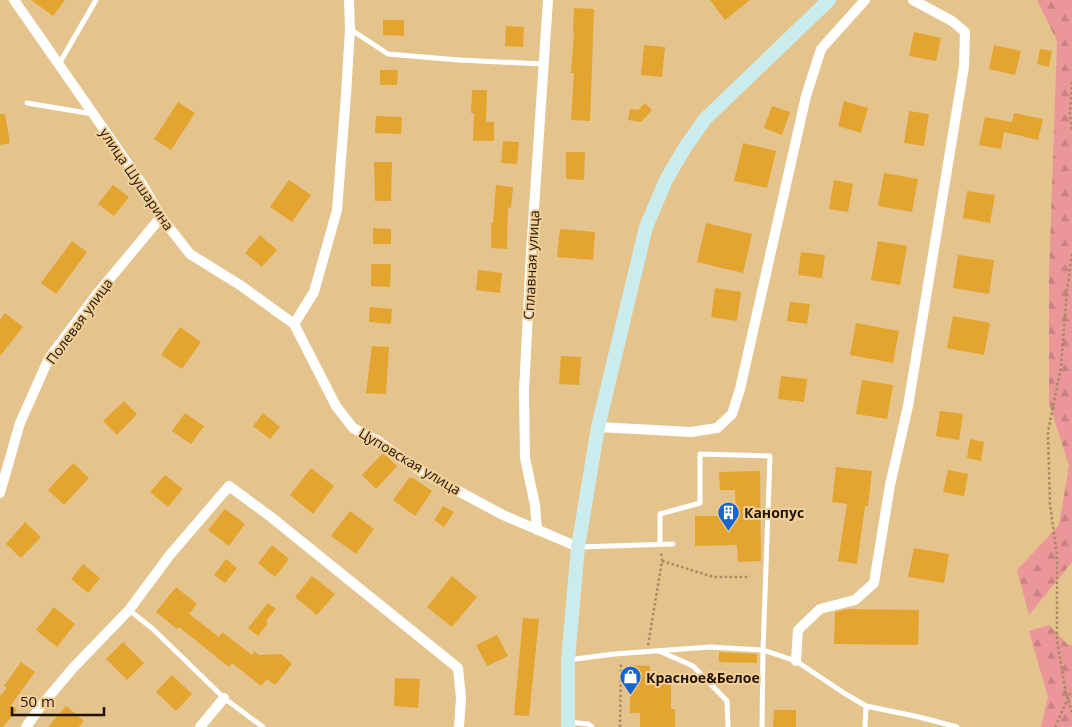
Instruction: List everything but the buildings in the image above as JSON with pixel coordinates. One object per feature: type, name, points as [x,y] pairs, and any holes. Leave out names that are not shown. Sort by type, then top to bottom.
[{"type":"main road","points":[[568,724],[568,660],[578,547],[598,427],[646,227],[666,180],[684,149],[705,119],[829,0]]},
{"type":"street","name":"улица Шушарина","points":[[14,0],[142,184],[161,217],[190,254],[240,285],[294,324]]},
{"type":"street","points":[[294,324],[314,292],[337,210],[350,29],[349,0]]},
{"type":"street","name":"Сплавная улица","points":[[538,530],[525,458],[524,391],[548,0]]},
{"type":"street","points":[[598,427],[691,432],[717,428],[732,414],[740,389],[806,96],[821,49],[865,0]]},
{"type":"street","points":[[796,661],[798,630],[820,609],[855,600],[874,583],[890,485],[908,406],[964,67],[965,32],[952,21],[913,0]]},
{"type":"street","name":"Полевая улица","points":[[0,493],[20,423],[49,358],[97,294],[161,217]]},
{"type":"street","name":"Цуповская улица","points":[[294,324],[336,406],[354,428],[378,441],[419,470],[502,515],[578,547]]},
{"type":"street","points":[[26,727],[73,668],[129,610],[169,556],[230,486],[458,668],[461,698],[459,727]]},
{"type":"street","points":[[200,727],[224,698]]},
{"type":"lane","points":[[59,65],[96,0]]},
{"type":"lane","points":[[350,29],[388,54],[543,64]]},
{"type":"lane","points":[[27,103],[93,114]]},
{"type":"lane","points":[[660,544],[660,514],[700,503],[700,454],[770,456],[762,650],[762,727]]},
{"type":"lane","points":[[578,547],[673,544]]},
{"type":"lane","points":[[129,610],[152,629],[224,698],[263,727]]},
{"type":"lane","points":[[568,660],[621,653],[710,647],[762,650],[796,661],[866,706],[957,727]]},
{"type":"lane","points":[[657,651],[693,666],[727,701],[728,727]]},
{"type":"lane","points":[[865,727],[866,706]]},
{"type":"lane","points":[[568,724],[588,724],[592,727]]},
{"type":"path","points":[[1072,82],[1070,114],[1072,130]]},
{"type":"path","points":[[1072,254],[1061,367],[1048,432],[1050,505],[1057,555],[1057,641],[1066,693],[1072,712]]},
{"type":"path","points":[[647,651],[662,561],[660,544]]},
{"type":"path","points":[[662,561],[714,577],[750,577]]},
{"type":"path","points":[[620,727],[621,653]]},
{"type":"path","points":[[1055,727],[1072,690]]},
{"type":"green space","points":[[1037,0],[1072,0],[1072,562],[1029,615],[1017,570],[1059,525],[1069,466],[1049,403],[1049,278],[1057,41]]},
{"type":"green space","points":[[1049,625],[1068,645],[1072,645],[1072,727],[1041,727],[1048,697],[1029,631]]},
{"type":"place","name":"Канопус","points":[[728,531]]},
{"type":"place","name":"Красное&Белое","points":[[630,696]]}]
